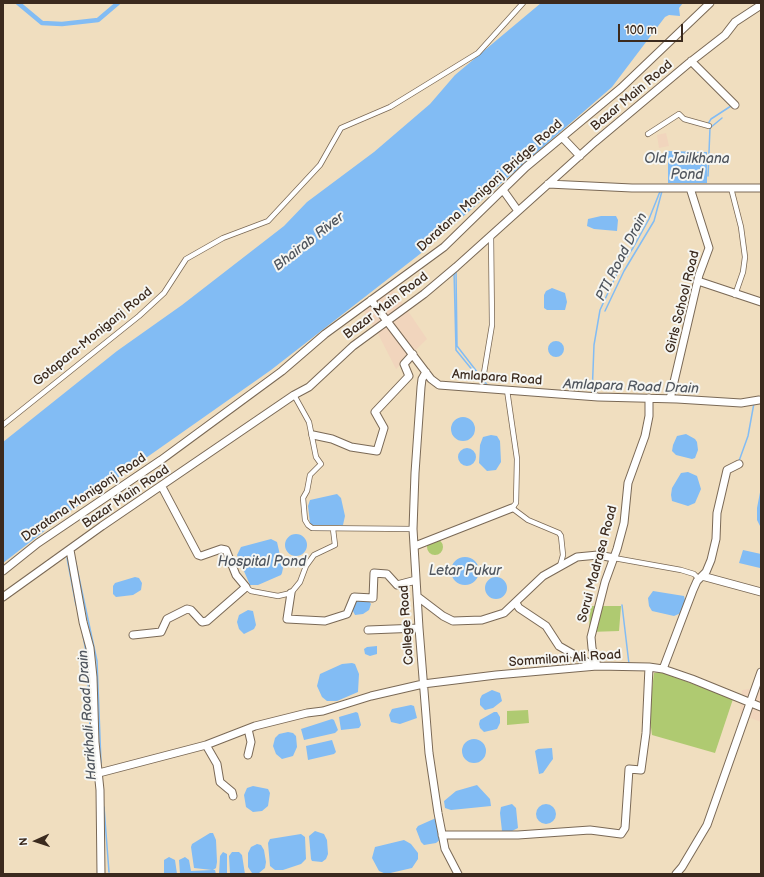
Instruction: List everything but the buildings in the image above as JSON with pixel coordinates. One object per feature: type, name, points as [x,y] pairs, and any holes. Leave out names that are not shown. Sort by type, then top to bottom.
[{"type":"street","name":"Gotapara-Moniganj Road","points":[[3,425],[34,398],[91,356],[164,293],[186,259],[223,238],[268,222],[320,165],[341,128],[390,107],[478,53],[523,3]]},
{"type":"street","name":"Doratana Monigonj Bridge Road","points":[[161,460],[282,371],[325,334],[444,247],[526,167],[622,88],[710,3]]},
{"type":"street","name":"Bazar Main Road","points":[[3,598],[102,526],[162,487],[294,395],[309,387],[353,346],[424,294],[580,156],[691,61],[725,35],[735,22],[761,5]]},
{"type":"street","points":[[691,61],[735,104]]},
{"type":"street","points":[[648,134],[678,114],[684,119],[709,126]]},
{"type":"street","points":[[562,137],[580,156]]},
{"type":"street","points":[[548,184],[580,187],[761,188]]},
{"type":"street","name":"Girls School Road","points":[[670,399],[698,281],[709,248],[690,188]]},
{"type":"street","points":[[730,188],[741,227],[746,257],[743,272],[735,295]]},
{"type":"street","points":[[503,190],[518,211]]},
{"type":"street","points":[[483,379],[492,325],[491,235]]},
{"type":"street","points":[[698,281],[735,295],[761,302]]},
{"type":"street","name":"Amlapara Road","points":[[371,300],[386,322],[426,372],[436,383],[443,386],[593,397],[649,398],[742,403],[759,400]]},
{"type":"street","points":[[313,435],[332,439],[351,447],[377,451],[384,428],[375,412],[409,376],[404,364],[413,354]]},
{"type":"street","name":"College Road","points":[[426,372],[422,379],[418,410],[413,529],[419,628],[429,754],[445,849],[458,874]]},
{"type":"street","points":[[415,546],[512,508],[516,503],[517,459],[507,390]]},
{"type":"street","points":[[294,395],[309,422],[313,435],[316,457],[321,464],[310,475],[307,491],[303,498],[305,520],[312,528],[413,529]]},
{"type":"street","name":"Sorui Madrasa Road","points":[[595,666],[591,637],[605,582],[614,558],[624,523],[628,483],[645,436],[649,416],[649,398]]},
{"type":"street","name":"Doratana Monigonj Road","points":[[3,571],[38,543],[161,460]]},
{"type":"street","points":[[663,669],[671,643],[711,560],[716,538],[717,513],[727,470],[739,464]]},
{"type":"street","points":[[162,487],[198,555],[226,550],[239,581],[251,591],[278,596],[291,593]]},
{"type":"street","points":[[512,508],[528,520],[559,533],[561,536],[563,555],[560,566]]},
{"type":"street","points":[[334,529],[335,545],[314,555],[306,566],[300,582],[291,593],[287,619],[325,621],[347,614],[354,596],[373,598],[374,573],[387,574],[397,586],[416,580]]},
{"type":"street","points":[[70,550],[83,622],[90,648],[99,773],[101,874]]},
{"type":"street","points":[[418,598],[453,621],[482,620],[504,613],[543,576],[577,557],[587,555],[614,558],[681,570],[701,578],[761,592]]},
{"type":"street","points":[[133,635],[161,632],[166,619],[187,609],[190,610],[202,622],[206,621],[246,587]]},
{"type":"street","points":[[516,603],[519,608],[546,626],[559,646],[595,666]]},
{"type":"street","points":[[368,630],[419,628]]},
{"type":"street","name":"Sommiloni Ali Road","points":[[99,773],[206,745],[248,729],[423,684],[595,666],[649,667],[663,669],[751,702],[761,708]]},
{"type":"street","points":[[442,835],[518,835],[590,830],[621,834],[625,828],[629,769],[641,770],[646,733],[649,667]]},
{"type":"street","points":[[676,874],[682,867],[707,825],[761,672]]},
{"type":"street","points":[[248,729],[251,742],[248,755]]},
{"type":"street","points":[[206,745],[217,764],[220,782],[232,792],[233,796]]},
{"type":"shaded area","points":[[666,133],[669,146],[659,148],[657,135]]},
{"type":"shaded area","points":[[389,283],[427,339],[396,369],[376,330],[359,304]]},
{"type":"shaded area","points":[[761,689],[761,722],[740,714],[742,690]]},
{"type":"green space","points":[[435,539],[442,544],[443,547],[438,554],[435,555],[428,550],[427,547],[432,540]]},
{"type":"green space","points":[[590,606],[621,606],[619,631],[589,632]]},
{"type":"green space","points":[[661,672],[733,699],[715,753],[652,735],[650,720],[654,673]]},
{"type":"green space","points":[[528,710],[529,723],[507,725],[507,711]]},
{"type":"water","name":"Bhairab River","points":[[541,3],[683,3],[679,8],[680,16],[669,15],[665,17],[612,87],[420,254],[271,370],[69,512],[3,563],[3,442],[117,351],[182,305],[284,226],[307,202],[374,152],[430,104],[455,75]]},
{"type":"water","name":"Old Jailkhana Pond","points":[[668,151],[707,152],[707,183],[668,183]]},
{"type":"water","points":[[601,216],[616,216],[618,220],[617,231],[594,229],[587,226],[588,219]]},
{"type":"water","points":[[552,288],[565,293],[567,302],[565,310],[547,310],[544,308],[544,295],[546,291]]},
{"type":"water","points":[[556,341],[563,346],[564,349],[559,356],[556,357],[549,352],[548,349],[553,342]]},
{"type":"water","points":[[463,417],[471,421],[475,429],[471,437],[463,441],[455,437],[451,429],[455,421]]},
{"type":"water","points":[[686,434],[695,439],[697,442],[698,450],[695,458],[692,459],[676,455],[672,451],[677,436]]},
{"type":"water","points":[[491,435],[497,436],[500,441],[501,462],[496,470],[487,471],[479,463],[480,445],[483,437]]},
{"type":"water","points":[[467,448],[471,449],[475,453],[475,461],[471,465],[467,466],[463,465],[459,461],[458,457],[459,453],[463,449]]},
{"type":"water","points":[[688,472],[697,476],[701,489],[695,503],[688,506],[672,501],[671,495],[672,488],[681,473]]},
{"type":"water","points":[[761,487],[761,528],[757,520],[757,508]]},
{"type":"water","points":[[337,494],[341,498],[345,516],[343,525],[312,525],[310,523],[308,506],[310,500]]},
{"type":"water","points":[[296,534],[300,535],[306,541],[306,549],[300,555],[296,556],[292,555],[286,549],[285,545],[286,541],[292,535]]},
{"type":"water","name":"Hospital Pond","points":[[271,539],[277,542],[283,568],[282,573],[281,575],[258,585],[250,585],[237,555],[241,547]]},
{"type":"water","points":[[743,550],[761,554],[760,568],[739,563]]},
{"type":"water","name":"Letar Pukur","points":[[465,557],[475,561],[479,571],[475,581],[465,585],[455,581],[451,571],[455,561]]},
{"type":"water","points":[[135,577],[139,578],[142,583],[141,590],[133,595],[116,597],[113,594],[113,586],[115,583]]},
{"type":"water","points":[[492,577],[500,577],[507,584],[507,592],[500,599],[492,599],[485,592],[485,584]]},
{"type":"water","points":[[653,591],[684,596],[686,604],[681,613],[674,616],[652,611],[649,606],[648,598]]},
{"type":"water","points":[[357,600],[369,601],[371,604],[369,610],[363,614],[355,615],[352,609]]},
{"type":"water","points":[[248,610],[253,611],[256,625],[254,629],[244,634],[239,629],[237,622],[239,615]]},
{"type":"water","points":[[377,646],[377,654],[370,656],[365,654],[364,649],[367,647]]},
{"type":"water","points":[[342,664],[355,664],[359,674],[358,692],[337,701],[327,701],[322,697],[317,686],[320,674]]},
{"type":"water","points":[[492,690],[500,693],[502,701],[493,708],[485,710],[480,705],[480,699],[482,695]]},
{"type":"water","points":[[411,705],[414,706],[417,718],[400,724],[391,722],[389,715],[392,709]]},
{"type":"water","points":[[356,712],[358,713],[361,725],[359,728],[341,730],[339,717]]},
{"type":"water","points":[[494,712],[497,712],[500,717],[500,723],[497,729],[484,732],[480,728],[480,720]]},
{"type":"water","points":[[332,719],[334,720],[338,730],[335,733],[304,740],[301,729]]},
{"type":"water","points":[[288,732],[293,733],[296,736],[297,747],[293,756],[282,759],[276,754],[273,746],[275,738],[279,734]]},
{"type":"water","points":[[474,739],[482,743],[486,751],[482,759],[474,763],[466,759],[462,751],[466,743]]},
{"type":"water","points":[[332,740],[336,752],[334,754],[308,760],[306,746]]},
{"type":"water","points":[[552,748],[553,759],[543,773],[539,774],[535,751],[538,749]]},
{"type":"water","points":[[477,785],[490,799],[491,806],[451,810],[445,808],[444,801],[456,791]]},
{"type":"water","points":[[253,786],[268,789],[270,793],[268,806],[262,811],[253,812],[246,807],[244,795],[247,788]]},
{"type":"water","points":[[512,804],[516,808],[518,828],[505,832],[502,831],[500,813],[501,807]]},
{"type":"water","points":[[546,804],[553,807],[556,814],[553,821],[546,824],[539,821],[536,814],[539,807]]},
{"type":"water","points":[[436,818],[441,839],[436,843],[424,845],[421,842],[416,829],[418,826]]},
{"type":"water","points":[[315,831],[324,834],[327,840],[328,854],[326,859],[322,862],[312,861],[311,859],[309,836]]},
{"type":"water","points":[[210,833],[213,833],[216,840],[217,862],[216,868],[213,870],[215,870],[216,874],[180,874],[179,860],[185,857],[189,860],[191,871],[212,870],[194,868],[191,847],[192,844]]},
{"type":"water","points":[[301,834],[305,837],[306,859],[301,864],[283,870],[275,870],[270,866],[268,843],[270,839]]},
{"type":"water","points":[[404,840],[411,844],[418,853],[418,859],[412,868],[386,874],[379,871],[372,858],[375,847]]},
{"type":"water","points":[[257,844],[261,845],[264,850],[266,862],[265,868],[259,873],[252,873],[248,867],[248,853],[251,847]]},
{"type":"water","points":[[223,852],[227,854],[227,874],[219,874],[220,856]]},
{"type":"water","points":[[232,852],[239,852],[242,855],[245,874],[230,874],[229,856]]},
{"type":"water","points":[[169,857],[175,860],[177,874],[164,874],[164,860]]},
{"type":"waterway","points":[[18,3],[42,23],[62,24],[98,20],[118,3]]},
{"type":"waterway","points":[[708,124],[711,119],[731,106]]},
{"type":"waterway","points":[[708,176],[710,128],[722,118]]},
{"type":"waterway","name":"Amlapara Road Drain","points":[[548,185],[661,189],[649,219],[633,248],[620,267],[600,310],[594,345],[592,396],[487,388],[456,350],[454,270],[548,185]]},
{"type":"waterway","name":"PTI Road Drain","points":[[605,311],[624,271],[654,221],[662,191]]},
{"type":"waterway","points":[[456,271],[457,346],[488,386]]},
{"type":"waterway","points":[[739,461],[748,436],[754,403]]},
{"type":"waterway","name":"Harikhali Road Drain","points":[[67,558],[76,605]]},
{"type":"waterway","name":"Harikhali Road Drain","points":[[75,559],[97,661],[101,763]]},
{"type":"waterway","points":[[622,605],[629,664]]},
{"type":"waterway","name":"Harikhali Road Drain","points":[[82,630],[87,657],[92,777]]},
{"type":"waterway","name":"Harikhali Road Drain","points":[[104,807],[109,872]]}]
